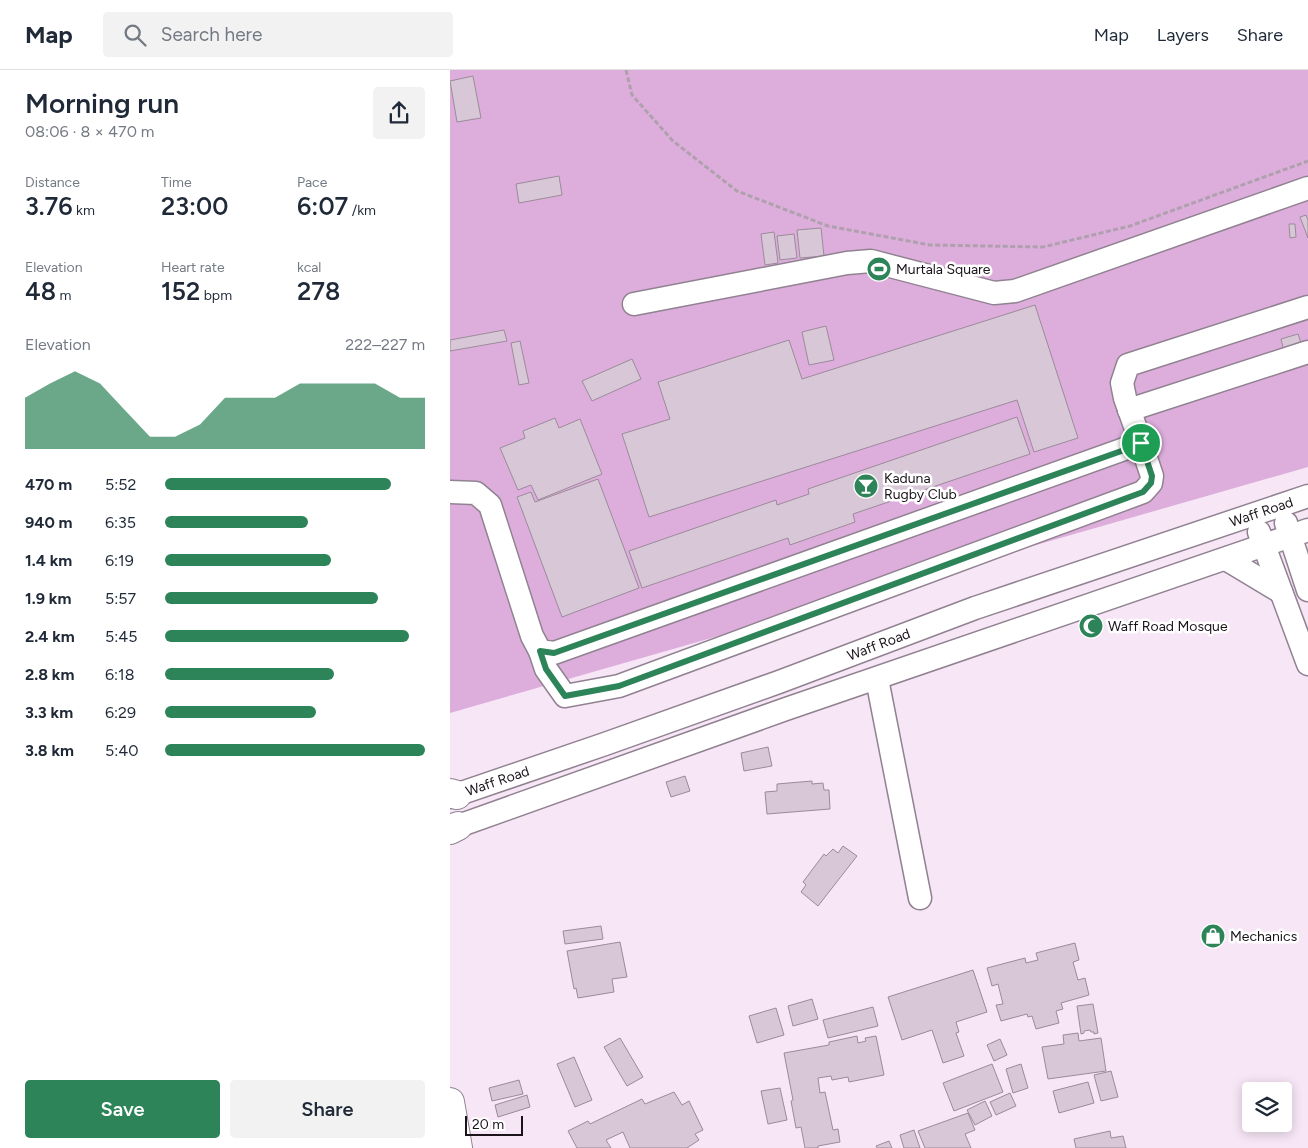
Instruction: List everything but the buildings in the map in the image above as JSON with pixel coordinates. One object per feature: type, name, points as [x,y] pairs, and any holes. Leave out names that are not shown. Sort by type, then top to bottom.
[{"type":"main road","points":[[450,1102],[458,1148]]},
{"type":"street","points":[[634,304],[847,263],[872,260],[994,293],[1015,291],[1308,188]]},
{"type":"street","points":[[450,492],[476,493],[490,505],[532,636],[540,651],[546,669],[565,696],[619,686],[1143,492],[1151,483],[1152,476],[1129,410],[1122,383],[1128,365],[1308,307]]},
{"type":"street","points":[[1129,410],[1308,352]]},
{"type":"street","points":[[540,651],[554,653],[1141,443]]},
{"type":"street","name":"Waff Road","points":[[452,795],[770,685],[975,608],[1308,496]]},
{"type":"street","points":[[1280,505],[1299,533],[1308,587]]},
{"type":"street","points":[[1252,514],[1308,664]]},
{"type":"street","name":"Waff Road","points":[[453,828],[611,770],[1299,533]]},
{"type":"street","points":[[1226,559],[1282,592]]},
{"type":"street","points":[[877,679],[920,898]]},
{"type":"path","points":[[626,70],[632,95],[673,141],[737,191],[828,226],[930,245],[1043,247],[1130,226],[1308,161]]},
{"type":"shaded area","name":"Murtala Square","points":[[450,70],[1308,70],[1308,467],[450,713]]},
{"type":"place","name":"Murtala Square","points":[[879,269]]},
{"type":"place","name":"Kaduna Rugby Club","points":[[866,486]]},
{"type":"place","name":"Waff Road Mosque","points":[[1091,626]]},
{"type":"place","name":"Mechanics","points":[[1213,936]]},
{"type":"route","points":[[1141,443],[1152,476],[1151,483],[1143,492],[619,686],[565,696],[546,669],[540,651],[554,653],[1141,443]]}]
